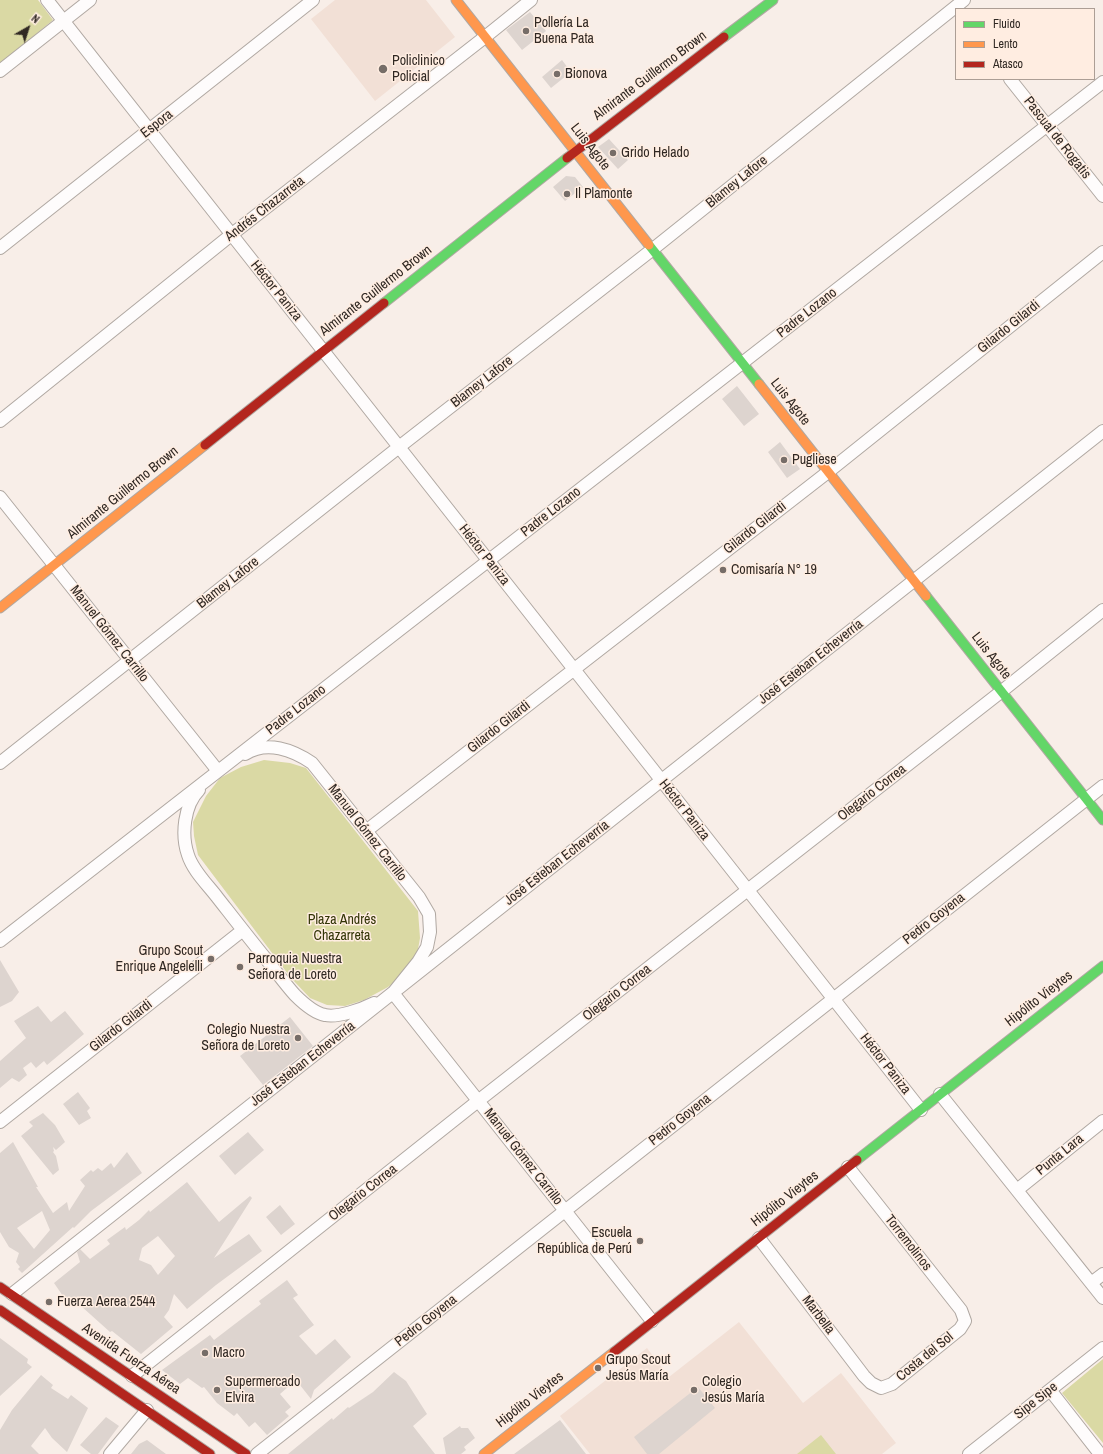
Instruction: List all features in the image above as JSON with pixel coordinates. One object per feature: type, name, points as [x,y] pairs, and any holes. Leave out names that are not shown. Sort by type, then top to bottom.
[{"type":"street","name":"Héctor Paniza","points":[[47,0],[921,1110]]},
{"type":"street","points":[[0,71],[90,0]]},
{"type":"street","name":"Espora","points":[[0,248],[313,0]]},
{"type":"street","name":"Luis Agote","points":[[456,0],[1103,820]]},
{"type":"street","name":"Andrés Chazarreta","points":[[0,421],[231,235],[531,0]]},
{"type":"street","name":"Almirante Guillermo Brown","points":[[0,608],[576,151],[773,0]]},
{"type":"street","name":"Blamey Lafore","points":[[0,763],[653,249],[953,6],[964,0]]},
{"type":"street","name":"Pascual de Rogatis","points":[[1011,80],[1103,196]]},
{"type":"street","name":"Padre Lozano","points":[[0,941],[1048,127],[1103,82]]},
{"type":"street","name":"Gilardo Gilardi","points":[[366,831],[573,668],[828,472],[1103,252]]},
{"type":"street","name":"José Esteban Echeverría","points":[[12,1294],[1103,431]]},
{"type":"street","name":"Manuel Gómez Carrillo","points":[[0,497],[218,771]]},
{"type":"street","name":"Olegario Correa","points":[[132,1376],[478,1101],[1002,691],[1103,610]]},
{"type":"street","name":"Manuel Gómez Carrillo","points":[[267,747],[298,754],[312,763],[419,897],[429,914],[430,932],[427,947],[418,962],[393,993],[365,1007],[351,1012],[325,1015],[311,1008],[295,995],[243,930],[195,869],[188,856],[185,839],[185,825],[188,809],[194,795],[218,771],[249,752],[267,747]]},
{"type":"street","name":"Pedro Goyena","points":[[257,1454],[1103,786]]},
{"type":"street","name":"Gilardo Gilardi","points":[[0,1122],[243,930]]},
{"type":"street","name":"Hipólito Vieytes","points":[[484,1454],[1103,966]]},
{"type":"street","name":"Manuel Gómez Carrillo","points":[[393,993],[652,1321]]},
{"type":"street","points":[[940,1094],[1103,1298]]},
{"type":"street","name":"Punta Lara","points":[[1017,1190],[1103,1121]]},
{"type":"street","name":"Torremolinos","points":[[848,1167],[961,1310],[965,1321]]},
{"type":"street","name":"Marbella","points":[[759,1238],[864,1376],[871,1383],[881,1388]]},
{"type":"street","points":[[1091,1283],[1103,1274]]},
{"type":"street","name":"Avenida Fuerza Aérea","points":[[0,1286],[246,1454]]},
{"type":"street","points":[[0,1310],[210,1454]]},
{"type":"street","name":"Costa del Sol","points":[[881,1388],[892,1384],[960,1329],[965,1321]]},
{"type":"street","name":"Sipe Sipe","points":[[969,1454],[1103,1348]]},
{"type":"street","points":[[1050,1390],[1100,1454]]},
{"type":"street","points":[[110,1454],[147,1410]]},
{"type":"shaded area","name":"Policlinico Policial","points":[[335,0],[426,0],[455,37],[375,101],[311,19]]},
{"type":"shaded area","name":"Colegio Jesús María","points":[[739,1322],[803,1403],[841,1373],[896,1443],[882,1454],[590,1454],[560,1416],[647,1348],[669,1377]]},
{"type":"green space","points":[[0,0],[38,0],[53,20],[0,64]]},
{"type":"green space","name":"Plaza Andrés Chazarreta","points":[[264,760],[290,763],[306,768],[418,911],[420,938],[417,955],[404,974],[388,987],[364,1000],[345,1006],[327,1005],[310,998],[291,978],[198,855],[193,822],[206,796],[220,778],[241,767]]},
{"type":"green space","points":[[1103,1359],[1103,1443],[1062,1393]]},
{"type":"green space","points":[[821,1435],[836,1454],[797,1454]]},
{"type":"building","name":"Pollería La Buena Pata","points":[[530,12],[546,31],[522,50],[506,30]]},
{"type":"building","name":"Bionova","points":[[562,60],[571,72],[551,88],[542,77]]},
{"type":"building","name":"Grido Helado","points":[[609,139],[628,160],[618,169],[598,147]]},
{"type":"building","name":"Il Plamonte","points":[[566,176],[575,177],[583,187],[565,201],[553,187]]},
{"type":"building","points":[[737,386],[759,414],[744,426],[722,399]]},
{"type":"building","name":"Pugliese","points":[[780,442],[800,469],[787,478],[768,452]]},
{"type":"building","points":[[0,960],[19,992],[12,1001],[0,1007]]},
{"type":"building","points":[[38,1006],[51,1022],[65,1011],[84,1034],[47,1065],[44,1061],[36,1068],[31,1062],[23,1068],[27,1075],[19,1082],[12,1078],[0,1088],[0,1061],[26,1038],[14,1021]]},
{"type":"building","points":[[290,1017],[313,1046],[263,1085],[240,1056]]},
{"type":"building","points":[[78,1092],[90,1108],[87,1111],[91,1118],[79,1125],[63,1104]]},
{"type":"building","points":[[43,1113],[55,1125],[65,1142],[56,1150],[53,1147],[53,1152],[56,1156],[59,1170],[53,1175],[21,1136],[33,1126],[29,1122]]},
{"type":"building","points":[[248,1132],[264,1150],[235,1175],[219,1156]]},
{"type":"building","points":[[13,1142],[38,1187],[36,1187],[53,1213],[67,1202],[69,1211],[85,1186],[80,1180],[91,1170],[93,1172],[98,1168],[102,1171],[111,1163],[114,1168],[127,1152],[142,1173],[91,1211],[74,1228],[73,1227],[22,1273],[18,1269],[20,1267],[16,1262],[19,1253],[9,1247],[0,1232],[0,1153]],"holes":[[[42,1211],[50,1230],[34,1249],[17,1228]]]},
{"type":"building","points":[[187,1182],[219,1222],[250,1196],[252,1198],[214,1258],[249,1234],[262,1251],[216,1285],[187,1309],[174,1294],[169,1310],[164,1317],[173,1327],[141,1354],[112,1331],[110,1332],[81,1306],[70,1299],[65,1299],[54,1283],[80,1262],[77,1252],[80,1249],[90,1259],[110,1244],[107,1240],[125,1227],[126,1230],[149,1210],[150,1212]],"holes":[[[158,1236],[175,1256],[158,1275],[151,1265],[139,1260],[142,1248]]]},
{"type":"building","points":[[280,1205],[295,1224],[281,1235],[266,1217]]},
{"type":"building","points":[[287,1280],[298,1295],[293,1298],[314,1325],[299,1336],[316,1355],[335,1339],[351,1357],[314,1390],[311,1399],[296,1380],[280,1394],[291,1407],[285,1412],[289,1416],[267,1435],[255,1422],[249,1427],[237,1413],[234,1416],[217,1403],[204,1387],[202,1388],[188,1378],[180,1384],[162,1370],[210,1335],[214,1340],[261,1304],[259,1301]]},
{"type":"building","points":[[0,1338],[28,1359],[27,1363],[32,1367],[0,1396]]},
{"type":"building","points":[[394,1372],[406,1381],[427,1414],[413,1426],[435,1454],[288,1454],[332,1418],[333,1420],[348,1407],[349,1408],[373,1392]]},
{"type":"building","points":[[41,1375],[53,1385],[51,1388],[68,1399],[71,1395],[88,1408],[67,1452],[52,1438],[45,1428],[31,1446],[39,1454],[0,1454],[0,1430],[12,1410]]},
{"type":"building","points":[[698,1387],[715,1408],[659,1454],[647,1454],[634,1437]]},
{"type":"building","points":[[106,1417],[119,1426],[98,1454],[91,1454],[80,1445]]},
{"type":"building","points":[[560,1420],[586,1454],[514,1454]]},
{"type":"building","points":[[460,1426],[461,1428],[468,1428],[475,1438],[464,1447],[466,1450],[461,1454],[446,1454],[443,1438]]},
{"type":"building","points":[[147,1440],[166,1454],[131,1454],[139,1444]]},
{"type":"traffic: fast","points":[[724,37],[773,0]]},
{"type":"traffic: fast","points":[[384,303],[567,158]]},
{"type":"traffic: fast","points":[[649,245],[759,384]]},
{"type":"traffic: fast","points":[[926,596],[1103,820]]},
{"type":"traffic: fast","points":[[857,1160],[1103,966]]},
{"type":"traffic: slow","points":[[456,0],[649,245]]},
{"type":"traffic: slow","points":[[759,384],[926,596]]},
{"type":"traffic: slow","points":[[0,608],[205,445]]},
{"type":"traffic: slow","points":[[484,1454],[614,1352]]},
{"type":"traffic: jam","points":[[567,158],[724,37]]},
{"type":"traffic: jam","points":[[205,445],[384,303]]},
{"type":"traffic: jam","points":[[614,1352],[857,1160]]},
{"type":"traffic: jam","points":[[0,1287],[246,1454]]},
{"type":"traffic: jam","points":[[0,1310],[210,1454]]},
{"type":"place","name":"Pollería La Buena Pata","points":[[526,31]]},
{"type":"place","name":"Policlinico Policial","points":[[383,69]]},
{"type":"place","name":"Bionova","points":[[557,74]]},
{"type":"place","name":"Grido Helado","points":[[613,153]]},
{"type":"place","name":"Il Plamonte","points":[[567,194]]},
{"type":"place","name":"Pugliese","points":[[784,460]]},
{"type":"place","name":"Comisaría N° 19","points":[[723,570]]},
{"type":"place","name":"Grupo Scout Enrique Angelelli","points":[[211,959]]},
{"type":"place","name":"Parroquia Nuestra Señora de Loreto","points":[[240,967]]},
{"type":"place","name":"Colegio Nuestra Señora de Loreto","points":[[298,1038]]},
{"type":"place","name":"Escuela República de Perú","points":[[640,1241]]},
{"type":"place","name":"Fuerza Aerea 2544","points":[[49,1302]]},
{"type":"place","name":"Macro","points":[[205,1353]]},
{"type":"place","name":"Grupo Scout Jesús María","points":[[598,1368]]},
{"type":"place","name":"Supermercado Elvira","points":[[217,1390]]},
{"type":"place","name":"Colegio Jesús María","points":[[694,1390]]}]
